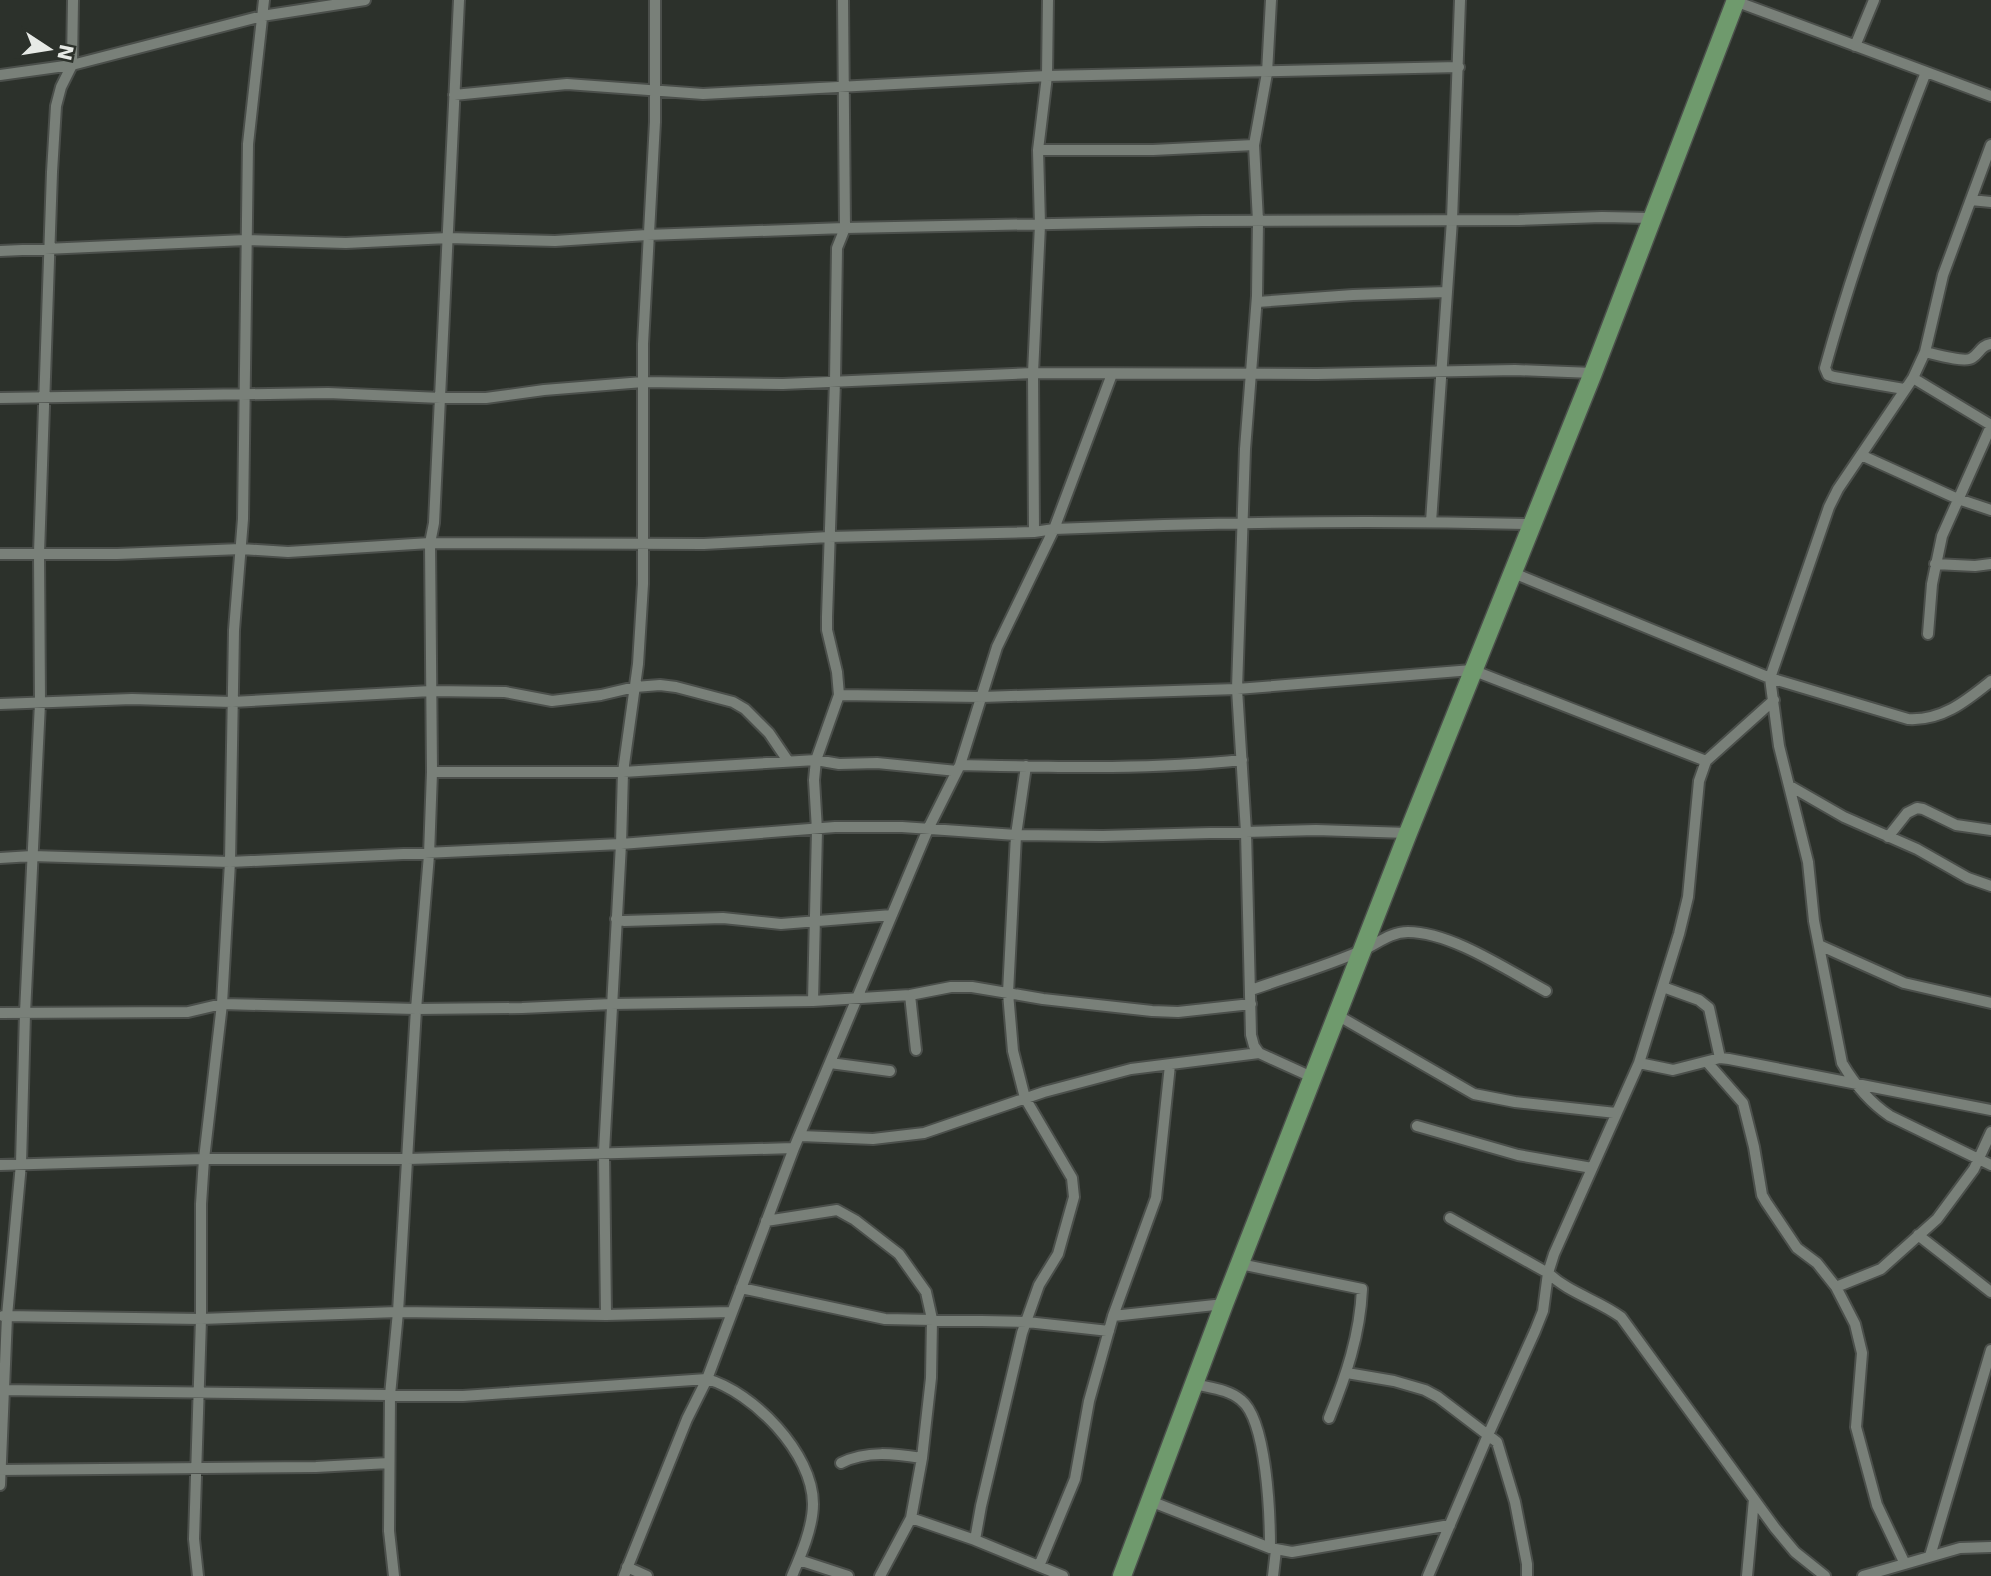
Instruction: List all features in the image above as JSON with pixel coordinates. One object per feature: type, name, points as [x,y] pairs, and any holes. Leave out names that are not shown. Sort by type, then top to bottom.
[{"type":"main road","points":[[1122,1576],[1224,1304],[1362,950],[1530,524],[1593,373],[1736,1]]},
{"type":"street","points":[[0,1485],[4,1316],[20,1164],[40,703],[39,553],[56,106],[61,87],[72,65],[73,0]]},
{"type":"street","points":[[198,1576],[194,1539],[201,1319],[201,1203],[222,1004],[230,862],[234,630],[241,549],[248,144],[264,0]]},
{"type":"street","points":[[0,75],[72,65],[262,16],[365,0]]},
{"type":"street","points":[[394,1576],[389,1531],[390,1395],[429,855],[432,772],[430,543],[434,523],[441,398],[459,0]]},
{"type":"street","points":[[606,1315],[604,1152],[611,1003],[624,772],[635,687],[643,584],[643,382],[655,91],[655,0]]},
{"type":"street","points":[[813,1000],[817,830],[814,780],[816,760],[839,695],[837,672],[827,629],[837,248],[845,228],[843,0]]},
{"type":"street","points":[[1034,532],[1033,373],[1040,225],[1038,150],[1047,76],[1048,0]]},
{"type":"street","points":[[1271,0],[1267,73],[1254,145],[1258,221],[1257,302],[1245,449],[1237,689],[1246,832],[1251,1035],[1259,1053],[1314,1078]]},
{"type":"street","points":[[1430,522],[1452,220],[1460,0]]},
{"type":"street","points":[[1855,46],[1874,0]]},
{"type":"street","points":[[1736,1],[1991,96]]},
{"type":"street","points":[[454,95],[567,84],[703,94],[1047,76],[1459,67]]},
{"type":"street","points":[[1904,389],[1834,377],[1828,375],[1825,368],[1846,289],[1884,177],[1926,72]]},
{"type":"street","points":[[1038,150],[1153,150],[1254,145]]},
{"type":"street","points":[[1991,145],[1943,275],[1925,352],[1913,378],[1838,489],[1829,507],[1770,678],[1779,746],[1808,862],[1819,945],[1842,1063],[1866,1097],[1890,1116],[1991,1165]]},
{"type":"street","points":[[1971,200],[1991,202]]},
{"type":"street","points":[[0,251],[246,240],[346,243],[448,238],[555,241],[845,228],[1651,218]]},
{"type":"street","points":[[1257,302],[1447,292]]},
{"type":"street","points":[[1925,352],[1965,360],[1972,358],[1985,345],[1991,344]]},
{"type":"street","points":[[0,398],[328,393],[486,398],[643,382],[783,384],[1033,373],[1251,374],[1539,370],[1593,373]]},
{"type":"street","points":[[647,1576],[625,1572],[687,1419],[707,1379],[794,1147],[801,1136],[928,829],[958,768],[997,647],[1054,529],[1112,374]]},
{"type":"street","points":[[1913,378],[1991,425],[1942,536],[1935,564],[1928,634]]},
{"type":"street","points":[[1861,455],[1958,499],[1991,510]]},
{"type":"street","points":[[0,554],[117,554],[241,549],[288,552],[430,543],[762,542],[829,537],[1243,523],[1530,524]]},
{"type":"street","points":[[1935,564],[1991,564]]},
{"type":"street","points":[[1511,572],[1770,678],[1908,719],[1941,715],[1958,707],[1991,681]]},
{"type":"street","points":[[839,695],[982,697],[1237,689],[1472,670],[1706,761]]},
{"type":"street","points":[[0,704],[132,699],[232,702],[431,691],[505,692],[552,701],[601,695],[635,687],[676,687],[733,702],[746,709],[788,761]]},
{"type":"street","points":[[1428,1576],[1543,1311],[1548,1273],[1554,1254],[1639,1063],[1688,897],[1699,781],[1706,761],[1773,700]]},
{"type":"street","points":[[432,772],[624,772],[816,760],[839,764],[877,763],[958,768],[1179,766],[1242,760]]},
{"type":"street","points":[[975,1540],[1022,1333],[1039,1285],[1058,1254],[1074,1197],[1072,1178],[1025,1098],[1014,1063],[1008,993],[1016,835],[1026,766]]},
{"type":"street","points":[[1790,786],[1844,817],[1917,849],[1968,878],[1991,886]]},
{"type":"street","points":[[1888,837],[1907,813],[1916,808],[1956,825],[1991,830]]},
{"type":"street","points":[[0,858],[32,856],[230,862],[429,855],[621,844],[835,827],[902,827],[1016,835],[1103,836],[1316,830],[1408,833]]},
{"type":"street","points":[[616,919],[723,918],[780,924],[892,915]]},
{"type":"street","points":[[1251,990],[1406,932],[1431,935],[1453,942],[1546,991]]},
{"type":"street","points":[[1819,945],[1904,984],[1991,1003]]},
{"type":"street","points":[[0,1013],[188,1012],[222,1004],[416,1009],[522,1008],[611,1003],[813,1000],[910,995],[962,987],[1043,999],[1178,1012],[1251,1004]]},
{"type":"street","points":[[1663,987],[1699,1000],[1709,1008],[1720,1058]]},
{"type":"street","points":[[910,995],[916,1050]]},
{"type":"street","points":[[1337,1016],[1474,1094],[1514,1102],[1616,1113]]},
{"type":"street","points":[[801,1136],[873,1139],[924,1133],[1025,1098],[1131,1069],[1259,1053]]},
{"type":"street","points":[[1639,1063],[1673,1070],[1720,1058],[1991,1110]]},
{"type":"street","points":[[1707,1062],[1743,1103],[1762,1195],[1797,1248],[1817,1263],[1836,1287],[1855,1324],[1862,1353],[1856,1426],[1877,1505],[1905,1564]]},
{"type":"street","points":[[830,1063],[890,1071]]},
{"type":"street","points":[[1039,1566],[1075,1479],[1090,1401],[1113,1316],[1156,1198],[1170,1065]]},
{"type":"street","points":[[1417,1126],[1518,1154],[1592,1168]]},
{"type":"street","points":[[1836,1287],[1881,1269],[1946,1210],[1980,1160],[1991,1132]]},
{"type":"street","points":[[0,1165],[204,1158],[408,1159],[794,1147]]},
{"type":"street","points":[[766,1221],[832,1210],[855,1220],[900,1254],[926,1292],[932,1319],[931,1378],[922,1458],[911,1518],[880,1576]]},
{"type":"street","points":[[1450,1218],[1621,1317],[1795,1552],[1825,1576]]},
{"type":"street","points":[[1918,1235],[1991,1292]]},
{"type":"street","points":[[1240,1264],[1362,1289],[1355,1341],[1347,1373],[1329,1418]]},
{"type":"street","points":[[741,1288],[886,1320],[1027,1322],[1109,1331]]},
{"type":"street","points":[[1113,1316],[1224,1304]]},
{"type":"street","points":[[4,1316],[201,1319],[398,1312],[606,1315],[731,1312]]},
{"type":"street","points":[[1930,1556],[1991,1350]]},
{"type":"street","points":[[1347,1373],[1394,1381],[1425,1390],[1497,1442],[1501,1448],[1515,1502],[1527,1576]]},
{"type":"street","points":[[2,1390],[463,1396],[707,1379],[724,1384],[780,1428],[809,1481],[813,1505],[799,1560],[792,1576]]},
{"type":"street","points":[[1195,1384],[1228,1392],[1243,1401],[1250,1412],[1261,1446],[1270,1510],[1273,1576]]},
{"type":"street","points":[[841,1463],[851,1458],[887,1453],[922,1458]]},
{"type":"street","points":[[1,1470],[316,1468],[389,1463]]},
{"type":"street","points":[[1747,1576],[1754,1499]]},
{"type":"street","points":[[1150,1501],[1273,1549],[1308,1551],[1450,1525]]},
{"type":"street","points":[[911,1518],[975,1540],[1063,1576]]},
{"type":"street","points":[[1863,1576],[1960,1548],[1991,1547]]},
{"type":"street","points":[[799,1560],[848,1576]]}]
